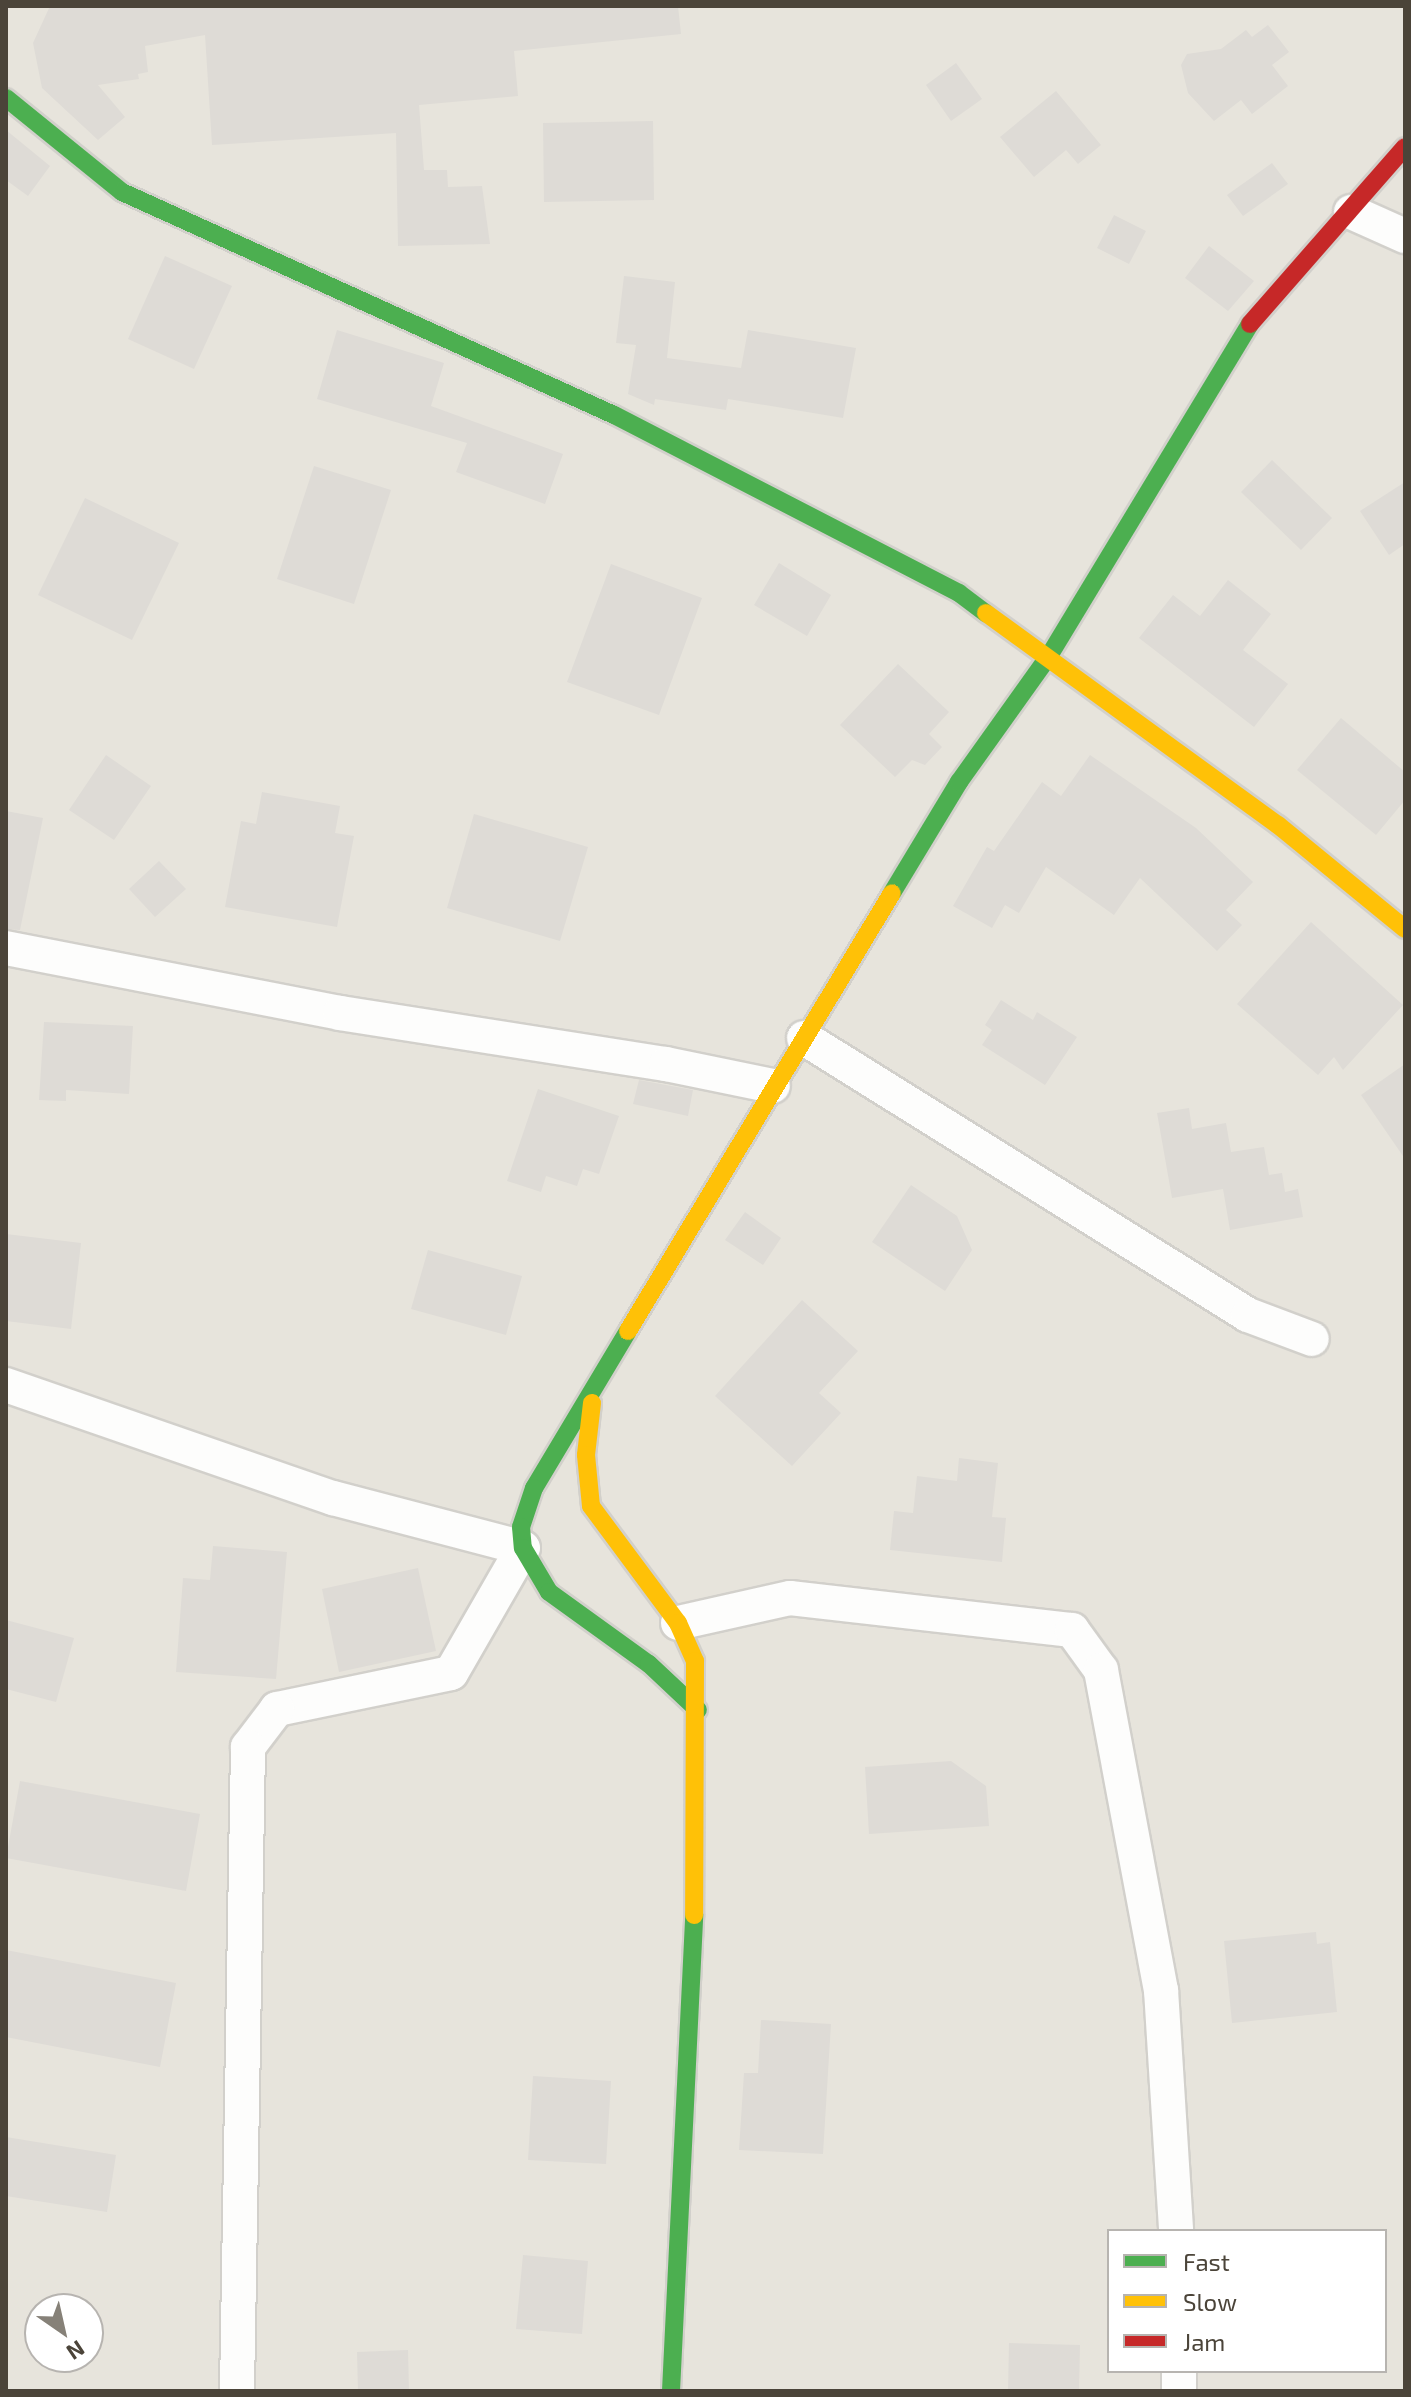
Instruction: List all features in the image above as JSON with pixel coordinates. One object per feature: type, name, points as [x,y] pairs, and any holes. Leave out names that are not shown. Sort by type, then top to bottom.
[{"type":"street","points":[[6,98],[122,192],[319,277],[614,415],[959,593],[1278,825],[1405,929]]},
{"type":"street","points":[[698,1710],[649,1664],[549,1592],[523,1548],[521,1527],[534,1488],[594,1392],[773,1086],[959,782],[1049,656],[1249,325],[1405,147]]},
{"type":"street","points":[[1351,212],[1405,236]]},
{"type":"street","points":[[6,948],[340,1013],[666,1064],[773,1086]]},
{"type":"street","points":[[804,1038],[1248,1315],[1312,1339]]},
{"type":"street","points":[[6,1385],[333,1498],[523,1548]]},
{"type":"street","points":[[594,1392],[586,1455],[591,1506],[678,1623],[695,1661],[698,1710],[694,1944],[671,2391]]},
{"type":"street","points":[[237,2391],[248,1747],[277,1709],[451,1673],[523,1548]]},
{"type":"street","points":[[678,1623],[790,1598],[1072,1630],[1101,1670],[1161,1990],[1176,2229]]},
{"type":"shaded area","points":[[6,6],[1405,6],[1405,2391],[6,2391]]},
{"type":"building","points":[[50,6],[678,6],[681,34],[514,51],[518,96],[419,105],[424,170],[447,170],[448,187],[482,186],[490,244],[398,246],[396,133],[212,145],[205,35],[145,46],[148,72],[138,74],[139,79],[98,85],[125,117],[98,140],[42,88],[33,43]]},
{"type":"building","points":[[1268,25],[1289,52],[1272,65],[1288,86],[1252,114],[1241,100],[1214,121],[1188,93],[1181,65],[1187,54],[1221,49],[1246,30],[1252,37]]},
{"type":"building","points":[[956,63],[982,99],[951,121],[926,85]]},
{"type":"building","points":[[1056,91],[1101,145],[1078,164],[1066,150],[1034,177],[1000,137]]},
{"type":"building","points":[[653,121],[654,200],[544,202],[543,123]]},
{"type":"building","points":[[6,130],[50,166],[28,196],[6,180]]},
{"type":"building","points":[[1272,163],[1288,184],[1243,216],[1227,195]]},
{"type":"building","points":[[1114,215],[1146,231],[1129,264],[1097,248]]},
{"type":"building","points":[[1209,246],[1254,281],[1228,311],[1185,278]]},
{"type":"building","points":[[165,256],[232,286],[194,369],[128,339]]},
{"type":"building","points":[[624,276],[675,282],[667,358],[741,368],[748,330],[856,348],[843,418],[728,399],[726,410],[655,399],[654,405],[628,394],[636,345],[616,343]]},
{"type":"building","points":[[337,330],[444,363],[431,406],[563,454],[545,504],[456,472],[467,443],[317,399]]},
{"type":"building","points":[[1272,460],[1332,518],[1301,550],[1241,492]]},
{"type":"building","points":[[314,466],[391,490],[354,604],[277,579]]},
{"type":"building","points":[[1405,482],[1405,544],[1389,555],[1360,511]]},
{"type":"building","points":[[85,498],[179,543],[132,640],[38,595]]},
{"type":"building","points":[[779,563],[831,595],[807,636],[754,605]]},
{"type":"building","points":[[611,564],[702,598],[659,715],[567,682]]},
{"type":"building","points":[[1228,580],[1271,614],[1243,650],[1288,684],[1254,727],[1139,638],[1173,595],[1200,616]]},
{"type":"building","points":[[898,664],[949,712],[929,734],[942,747],[925,765],[912,760],[895,777],[840,725]]},
{"type":"building","points":[[1341,718],[1405,772],[1405,800],[1376,835],[1297,770]]},
{"type":"building","points":[[106,755],[151,786],[114,840],[69,810]]},
{"type":"building","points":[[1090,755],[1196,828],[1253,882],[1226,910],[1242,925],[1217,951],[1140,878],[1114,915],[1046,867],[1019,913],[1005,905],[992,928],[953,906],[987,847],[994,851],[1042,782],[1061,796]]},
{"type":"building","points":[[262,792],[340,806],[335,833],[354,836],[337,927],[225,907],[241,821],[256,824]]},
{"type":"building","points":[[6,811],[43,818],[20,930],[6,929]]},
{"type":"building","points":[[474,814],[588,847],[560,941],[447,908]]},
{"type":"building","points":[[159,861],[186,889],[155,917],[129,889]]},
{"type":"building","points":[[1311,922],[1403,1005],[1343,1070],[1334,1057],[1318,1075],[1237,1004]]},
{"type":"building","points":[[1001,1000],[1033,1020],[1037,1012],[1077,1037],[1045,1085],[982,1045],[992,1030],[985,1025]]},
{"type":"building","points":[[44,1022],[133,1026],[129,1094],[66,1090],[66,1101],[39,1100]]},
{"type":"building","points":[[1405,1064],[1405,1159],[1361,1095]]},
{"type":"building","points":[[639,1080],[693,1090],[688,1116],[633,1104]]},
{"type":"building","points":[[538,1089],[619,1116],[599,1174],[583,1169],[577,1186],[546,1176],[541,1192],[507,1181]]},
{"type":"building","points":[[1189,1108],[1192,1129],[1226,1123],[1231,1152],[1264,1147],[1269,1175],[1282,1173],[1285,1192],[1298,1189],[1303,1217],[1230,1230],[1223,1189],[1172,1198],[1157,1113]]},
{"type":"building","points":[[911,1185],[957,1216],[972,1250],[945,1291],[872,1242]]},
{"type":"building","points":[[745,1212],[781,1238],[763,1265],[725,1240]]},
{"type":"building","points":[[6,1234],[81,1243],[71,1329],[6,1321]]},
{"type":"building","points":[[428,1250],[522,1276],[506,1335],[411,1309]]},
{"type":"building","points":[[802,1300],[858,1351],[819,1393],[841,1413],[792,1466],[715,1396]]},
{"type":"building","points":[[959,1458],[998,1463],[992,1517],[1006,1518],[1002,1562],[890,1550],[894,1511],[913,1513],[917,1476],[957,1481]]},
{"type":"building","points":[[213,1546],[287,1552],[276,1679],[176,1672],[183,1578],[210,1580]]},
{"type":"building","points":[[418,1568],[436,1651],[339,1672],[322,1589]]},
{"type":"building","points":[[6,1620],[74,1638],[56,1702],[6,1689]]},
{"type":"building","points":[[951,1761],[986,1786],[989,1826],[869,1834],[865,1767]]},
{"type":"building","points":[[20,1781],[200,1814],[186,1891],[6,1858]]},
{"type":"building","points":[[1316,1932],[1317,1944],[1330,1942],[1337,2012],[1232,2023],[1224,1941]]},
{"type":"building","points":[[6,1950],[176,1983],[160,2067],[6,2037]]},
{"type":"building","points":[[761,2020],[831,2024],[823,2154],[739,2150],[744,2073],[758,2073]]},
{"type":"building","points":[[533,2076],[611,2081],[606,2164],[528,2160]]},
{"type":"building","points":[[6,2137],[116,2155],[107,2212],[6,2196]]},
{"type":"building","points":[[523,2255],[588,2261],[582,2334],[516,2329]]},
{"type":"building","points":[[1009,2343],[1080,2345],[1079,2391],[1008,2391]]},
{"type":"building","points":[[408,2350],[409,2391],[358,2391],[357,2352]]},
{"type":"traffic: fast","points":[[6,98],[122,192],[614,415],[959,593],[986,613]]},
{"type":"traffic: fast","points":[[892,893],[959,782],[1049,656],[1250,324]]},
{"type":"traffic: fast","points":[[628,1331],[534,1488],[521,1527],[523,1548],[549,1592],[649,1664],[698,1710]]},
{"type":"traffic: fast","points":[[671,2391],[694,1915]]},
{"type":"traffic: slow","points":[[986,613],[1278,825],[1405,929]]},
{"type":"traffic: slow","points":[[628,1331],[892,893]]},
{"type":"traffic: slow","points":[[592,1403],[586,1455],[591,1506],[678,1623],[695,1661],[694,1915]]},
{"type":"traffic: jam","points":[[1250,324],[1405,147]]}]
